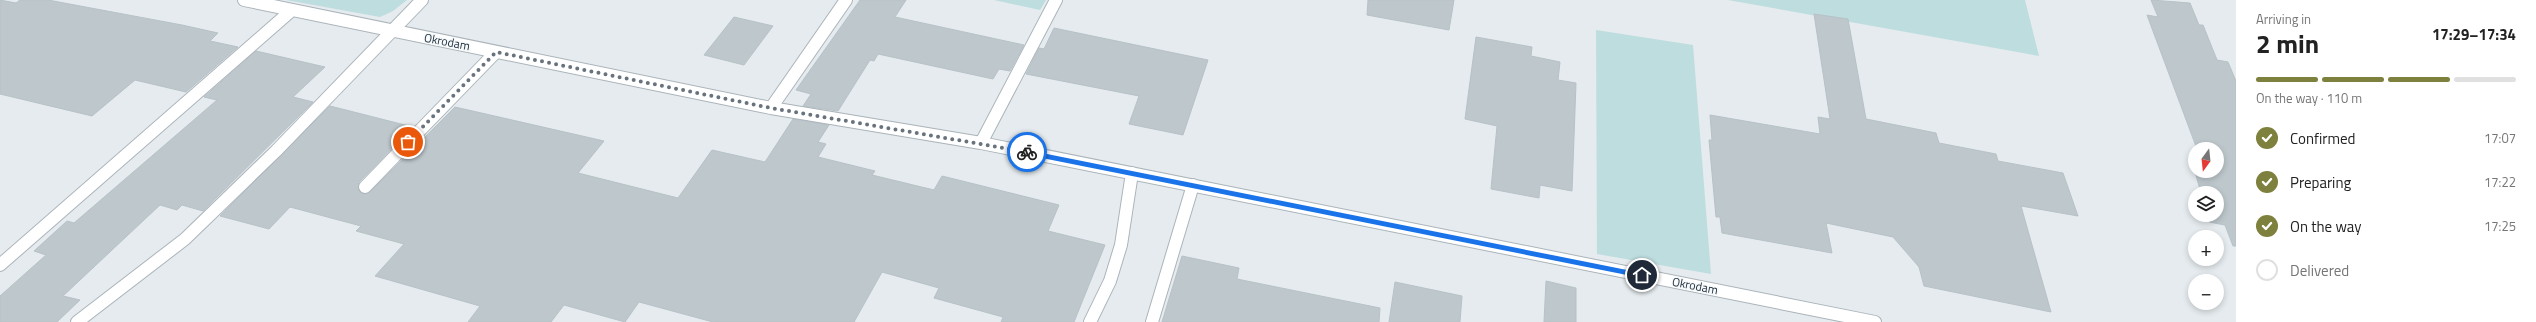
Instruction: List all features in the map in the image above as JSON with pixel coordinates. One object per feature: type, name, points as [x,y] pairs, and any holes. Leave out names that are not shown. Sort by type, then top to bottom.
[{"type":"street","name":"Okrodam","points":[[244,0],[392,32],[771,108],[981,143],[1875,322]]},
{"type":"street","points":[[76,322],[95,304],[183,240],[276,150],[422,0]]},
{"type":"street","points":[[771,108],[846,0]]},
{"type":"street","points":[[981,143],[1056,0]]},
{"type":"street","points":[[0,264],[292,10]]},
{"type":"street","points":[[365,188],[496,52]]},
{"type":"street","points":[[1090,322],[1110,281],[1121,245],[1132,173]]},
{"type":"street","points":[[1152,322],[1193,185]]},
{"type":"shaded area","points":[[286,0],[407,0],[393,11],[380,17]]},
{"type":"shaded area","points":[[994,0],[1046,0],[1040,10]]},
{"type":"shaded area","points":[[1728,0],[2025,0],[2039,56]]},
{"type":"shaded area","points":[[1596,30],[1693,45],[1711,274],[1597,254]]},
{"type":"building","points":[[0,0],[16,3],[20,0],[48,0],[182,25],[218,33],[210,41],[238,47],[186,92],[135,80],[92,116],[0,94]]},
{"type":"building","points":[[860,0],[906,0],[895,17],[1024,45],[1010,71],[999,69],[993,79],[878,54],[874,61],[870,60],[838,111],[803,106],[811,94],[796,90]]},
{"type":"building","points":[[1368,0],[1454,0],[1449,30],[1367,15]]},
{"type":"building","points":[[2151,0],[2190,3],[2199,25],[2203,25],[2217,60],[2228,62],[2236,81],[2236,246],[2233,246],[2225,225],[2209,222],[2224,222],[2224,186],[2199,186],[2197,178],[2224,178],[2224,142],[2194,142],[2147,15],[2158,17]]},
{"type":"building","points":[[1814,14],[1848,19],[1866,119],[1936,133],[1939,143],[1996,154],[1998,161],[2063,173],[2078,216],[2021,206],[2051,312],[1924,286],[1919,267],[1893,237],[1826,223],[1832,253],[1722,233],[1720,217],[1716,217],[1709,140],[1712,140],[1710,115],[1820,134],[1818,117],[1830,119]]},
{"type":"building","points":[[734,17],[773,26],[744,65],[704,55]]},
{"type":"building","points":[[1054,28],[1208,60],[1183,135],[1129,124],[1139,96],[1026,74],[1039,48],[1044,49]]},
{"type":"building","points":[[1476,37],[1532,47],[1531,56],[1560,62],[1558,80],[1576,83],[1572,191],[1540,185],[1539,198],[1491,189],[1497,126],[1465,119]]},
{"type":"building","points":[[256,51],[325,67],[293,97],[313,102],[203,211],[182,205],[177,210],[160,205],[63,296],[80,300],[57,322],[0,322],[0,296],[46,255],[34,251],[67,221],[74,223],[217,100],[204,97]]},
{"type":"building","points":[[330,106],[413,127],[359,182],[358,189],[364,194],[370,192],[455,107],[604,141],[578,173],[678,198],[712,150],[765,162],[793,119],[829,125],[818,142],[826,144],[818,157],[875,171],[872,175],[934,190],[942,176],[1059,205],[1048,231],[1105,245],[1074,322],[1001,322],[1003,317],[934,298],[939,288],[882,272],[854,322],[713,322],[639,302],[625,322],[564,305],[551,322],[468,322],[480,306],[375,276],[404,244],[356,231],[361,226],[290,207],[269,229],[220,216]]},
{"type":"building","points":[[1182,256],[1239,268],[1237,279],[1380,308],[1379,322],[1162,322]]},
{"type":"building","points":[[1546,281],[1576,288],[1576,322],[1544,322]]},
{"type":"building","points":[[1395,282],[1462,296],[1460,322],[1389,322]]},
{"type":"way so far","points":[[408,142],[496,52],[771,108],[1027,152]]},
{"type":"route","points":[[1027,152],[1642,275]]}]
